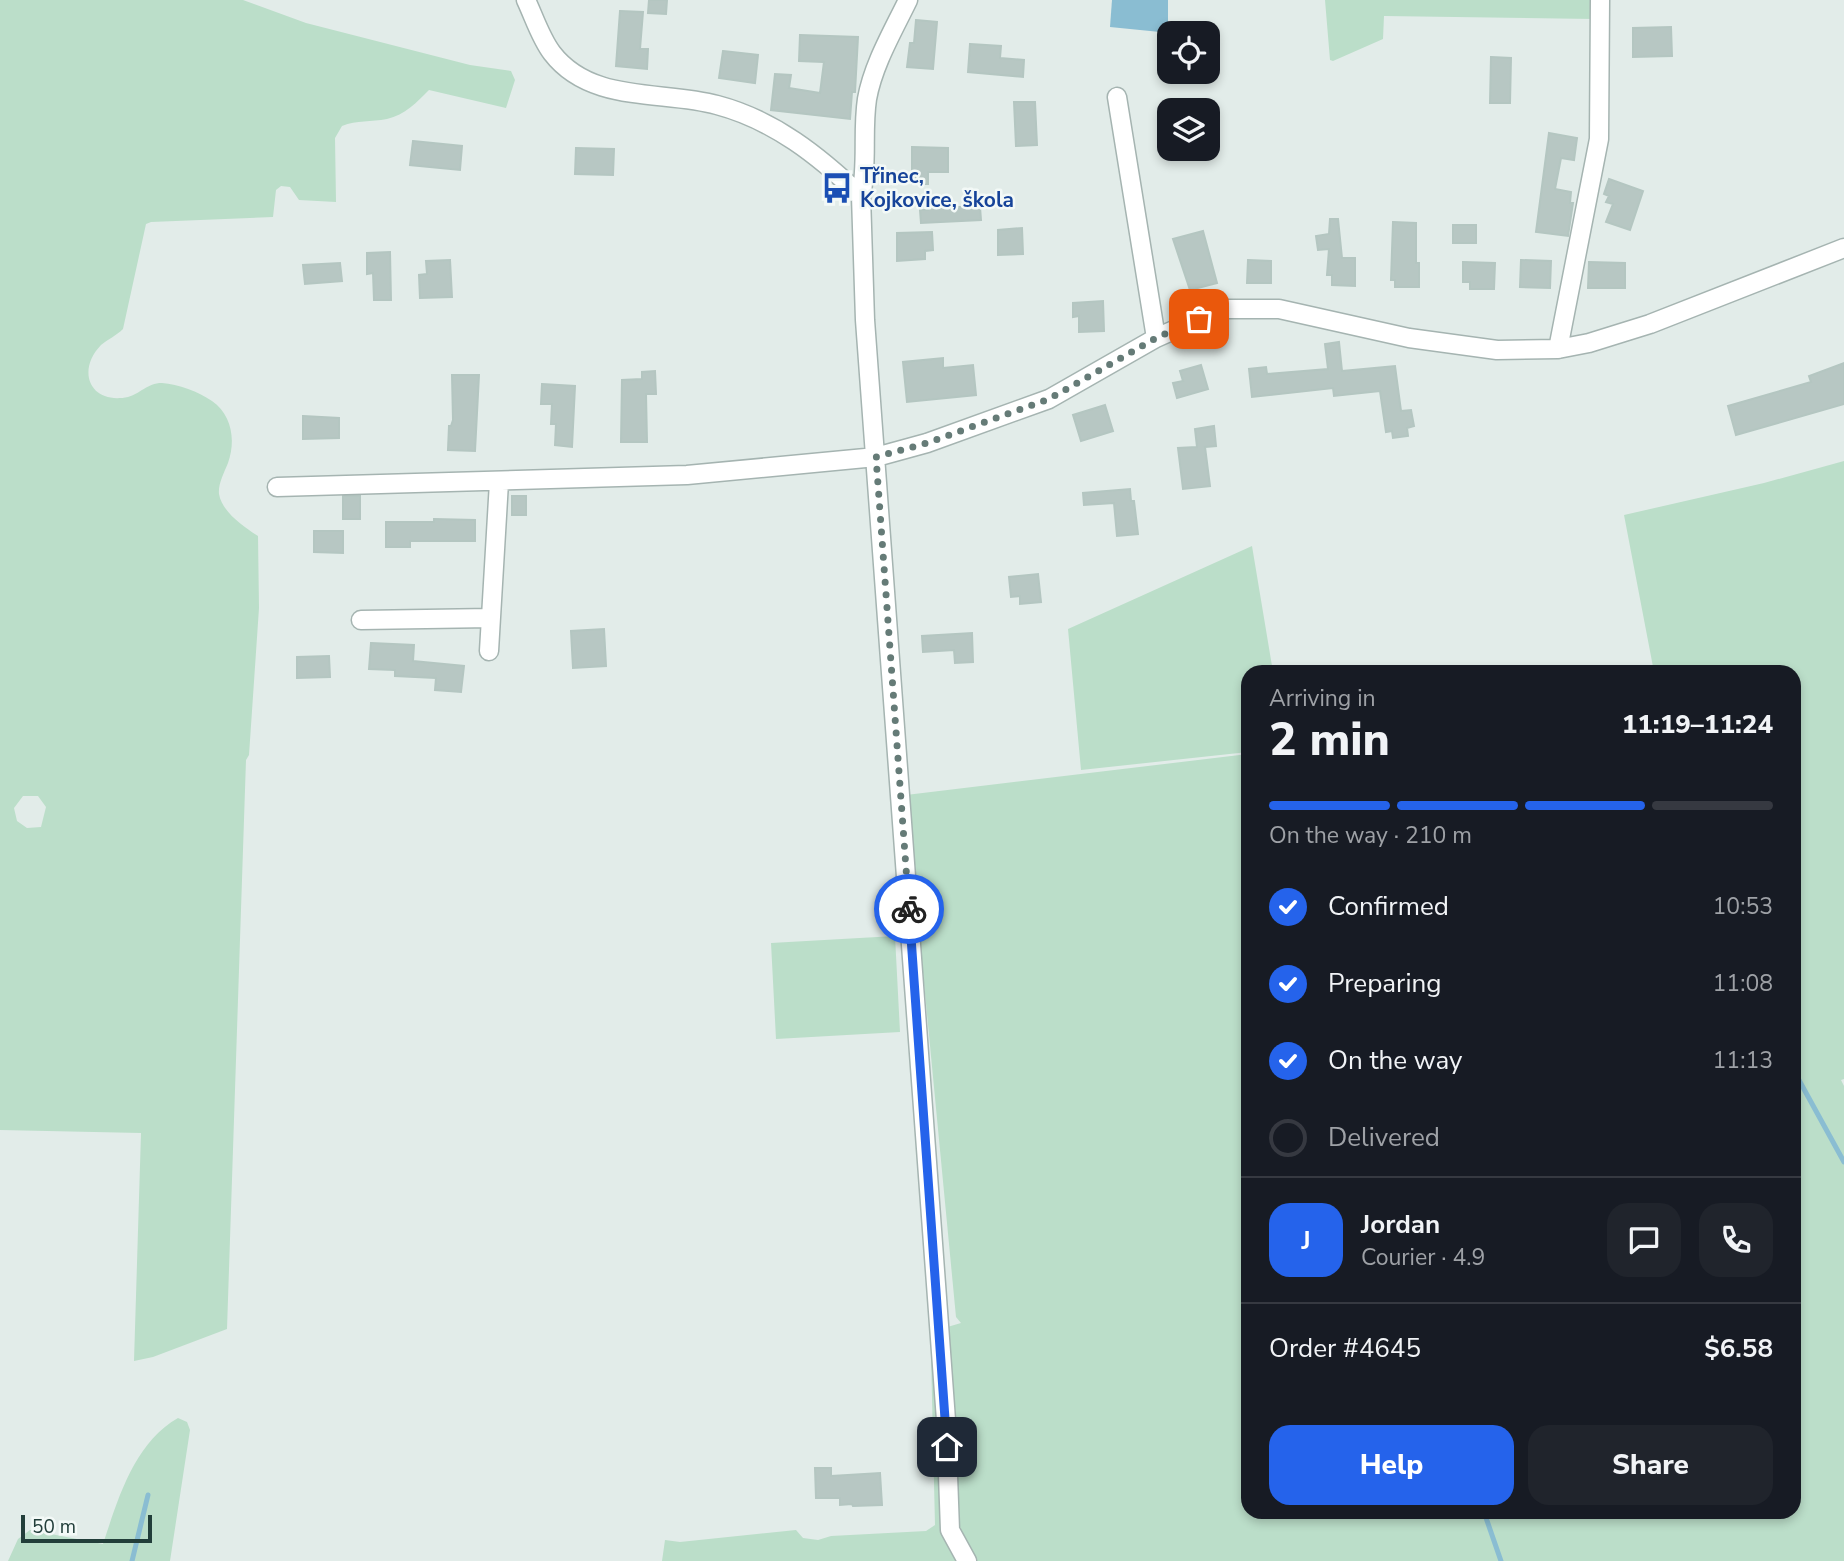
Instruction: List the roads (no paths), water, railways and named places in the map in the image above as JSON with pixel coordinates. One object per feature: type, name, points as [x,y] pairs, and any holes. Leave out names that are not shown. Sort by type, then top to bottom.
[{"type":"street","points":[[526,0],[551,52],[580,77],[627,93],[716,104],[770,124],[834,171],[861,196]]},
{"type":"street","points":[[908,0],[875,69],[864,123],[865,178],[861,196],[865,320],[947,1420],[950,1530],[967,1561]]},
{"type":"street","points":[[1558,349],[1599,138],[1600,0]]},
{"type":"street","points":[[1117,97],[1156,338]]},
{"type":"street","points":[[277,487],[687,475],[876,457],[927,443],[1049,399],[1156,338],[1221,309],[1279,309],[1409,338],[1497,350],[1558,349],[1589,344],[1650,324],[1844,248]]},
{"type":"street","points":[[489,651],[499,482]]},
{"type":"street","points":[[361,620],[491,618]]},
{"type":"water","points":[[1112,0],[1168,0],[1168,21],[1157,21],[1157,32],[1110,27]]},
{"type":"waterway","points":[[1801,1084],[1844,1162]]},
{"type":"waterway","points":[[132,1561],[148,1495]]},
{"type":"waterway","points":[[1486,1519],[1501,1561]]},
{"type":"place","name":"Třinec, Kojkovice, škola","points":[[837,188]]}]
